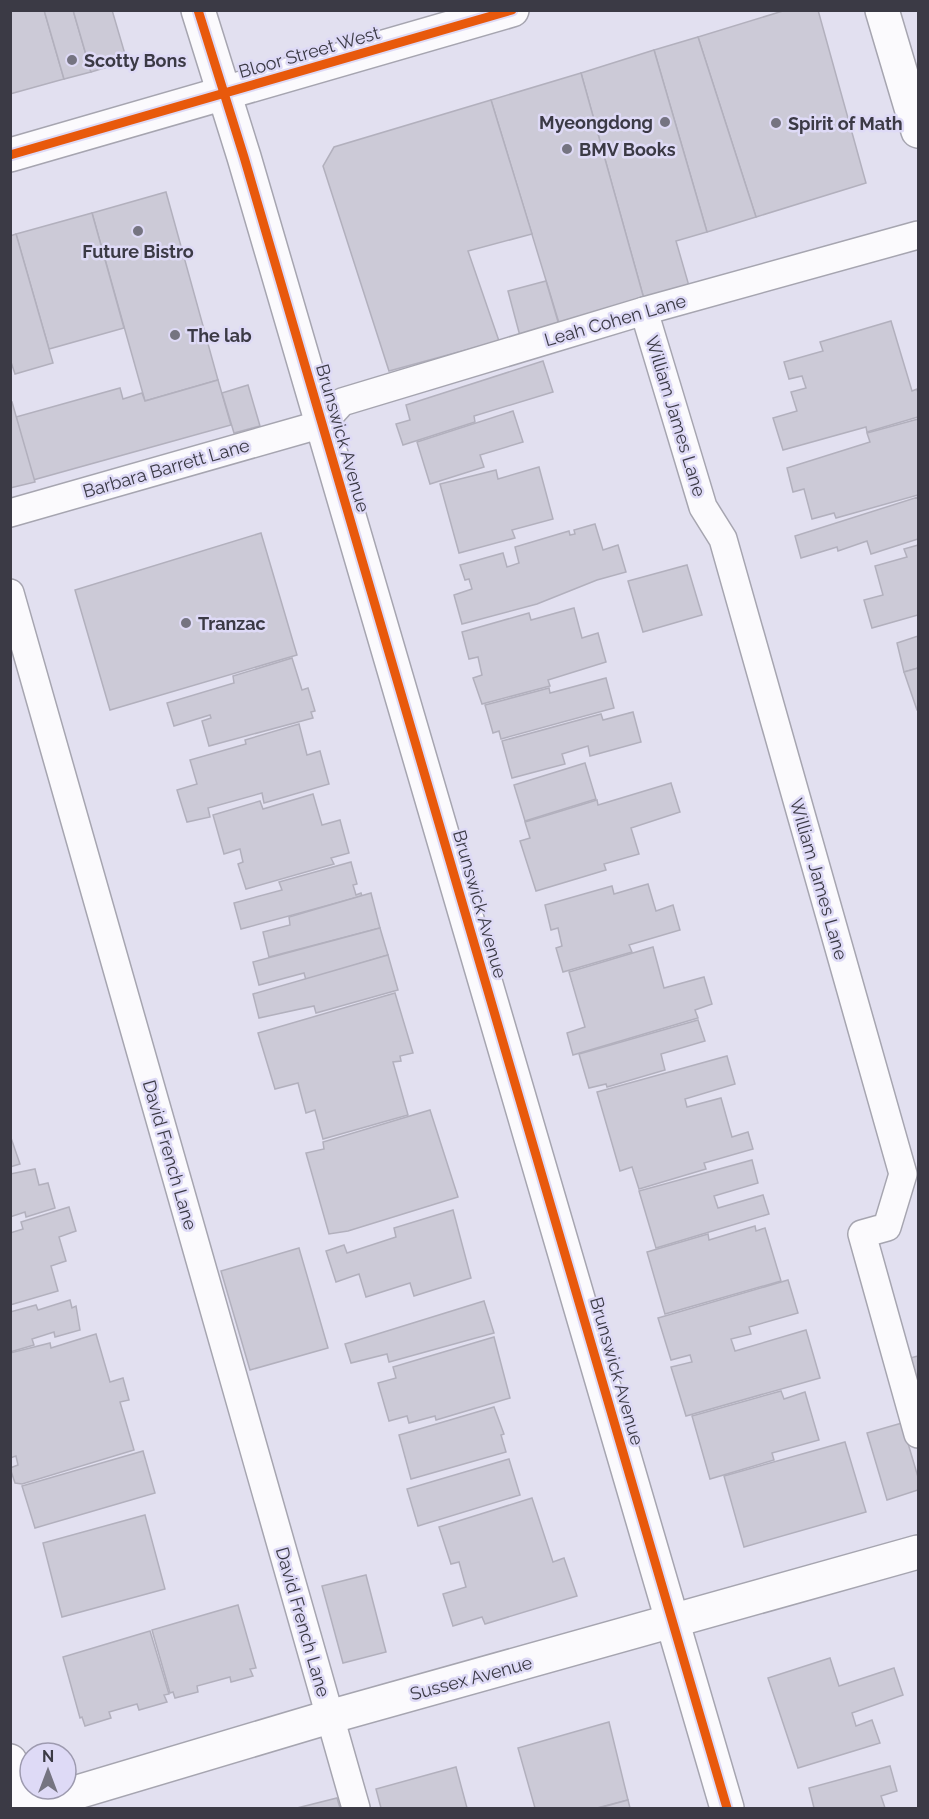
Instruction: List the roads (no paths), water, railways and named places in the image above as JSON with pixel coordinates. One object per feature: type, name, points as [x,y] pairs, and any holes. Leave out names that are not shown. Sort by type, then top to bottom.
[{"type":"street","name":"Brunswick Avenue","points":[[198,10],[322,424],[726,1809]]},
{"type":"street","name":"Bloor Street West","points":[[10,155],[512,10]]},
{"type":"street","points":[[882,10],[918,131]]},
{"type":"street","name":"Sussex Avenue","points":[[24,1808],[329,1717],[918,1552]]},
{"type":"street","points":[[10,1761],[24,1808]]},
{"type":"lane","name":"Leah Cohen Lane","points":[[322,424],[342,402],[644,311],[918,235]]},
{"type":"lane","name":"William James Lane","points":[[644,311],[703,507],[723,539],[903,1174],[887,1227],[862,1234],[918,1434]]},
{"type":"lane","name":"Barbara Barrett Lane","points":[[10,513],[322,424]]},
{"type":"lane","name":"David French Lane","points":[[10,593],[357,1809]]},
{"type":"place","name":"Scotty Bons","points":[[72,60]]},
{"type":"place","name":"Myeongdong","points":[[665,122]]},
{"type":"place","name":"Spirit of Math","points":[[776,123]]},
{"type":"place","name":"BMV Books","points":[[567,149]]},
{"type":"place","name":"Future Bistro","points":[[138,231]]},
{"type":"place","name":"The lab","points":[[175,335]]},
{"type":"place","name":"Tranzac","points":[[186,623]]}]
